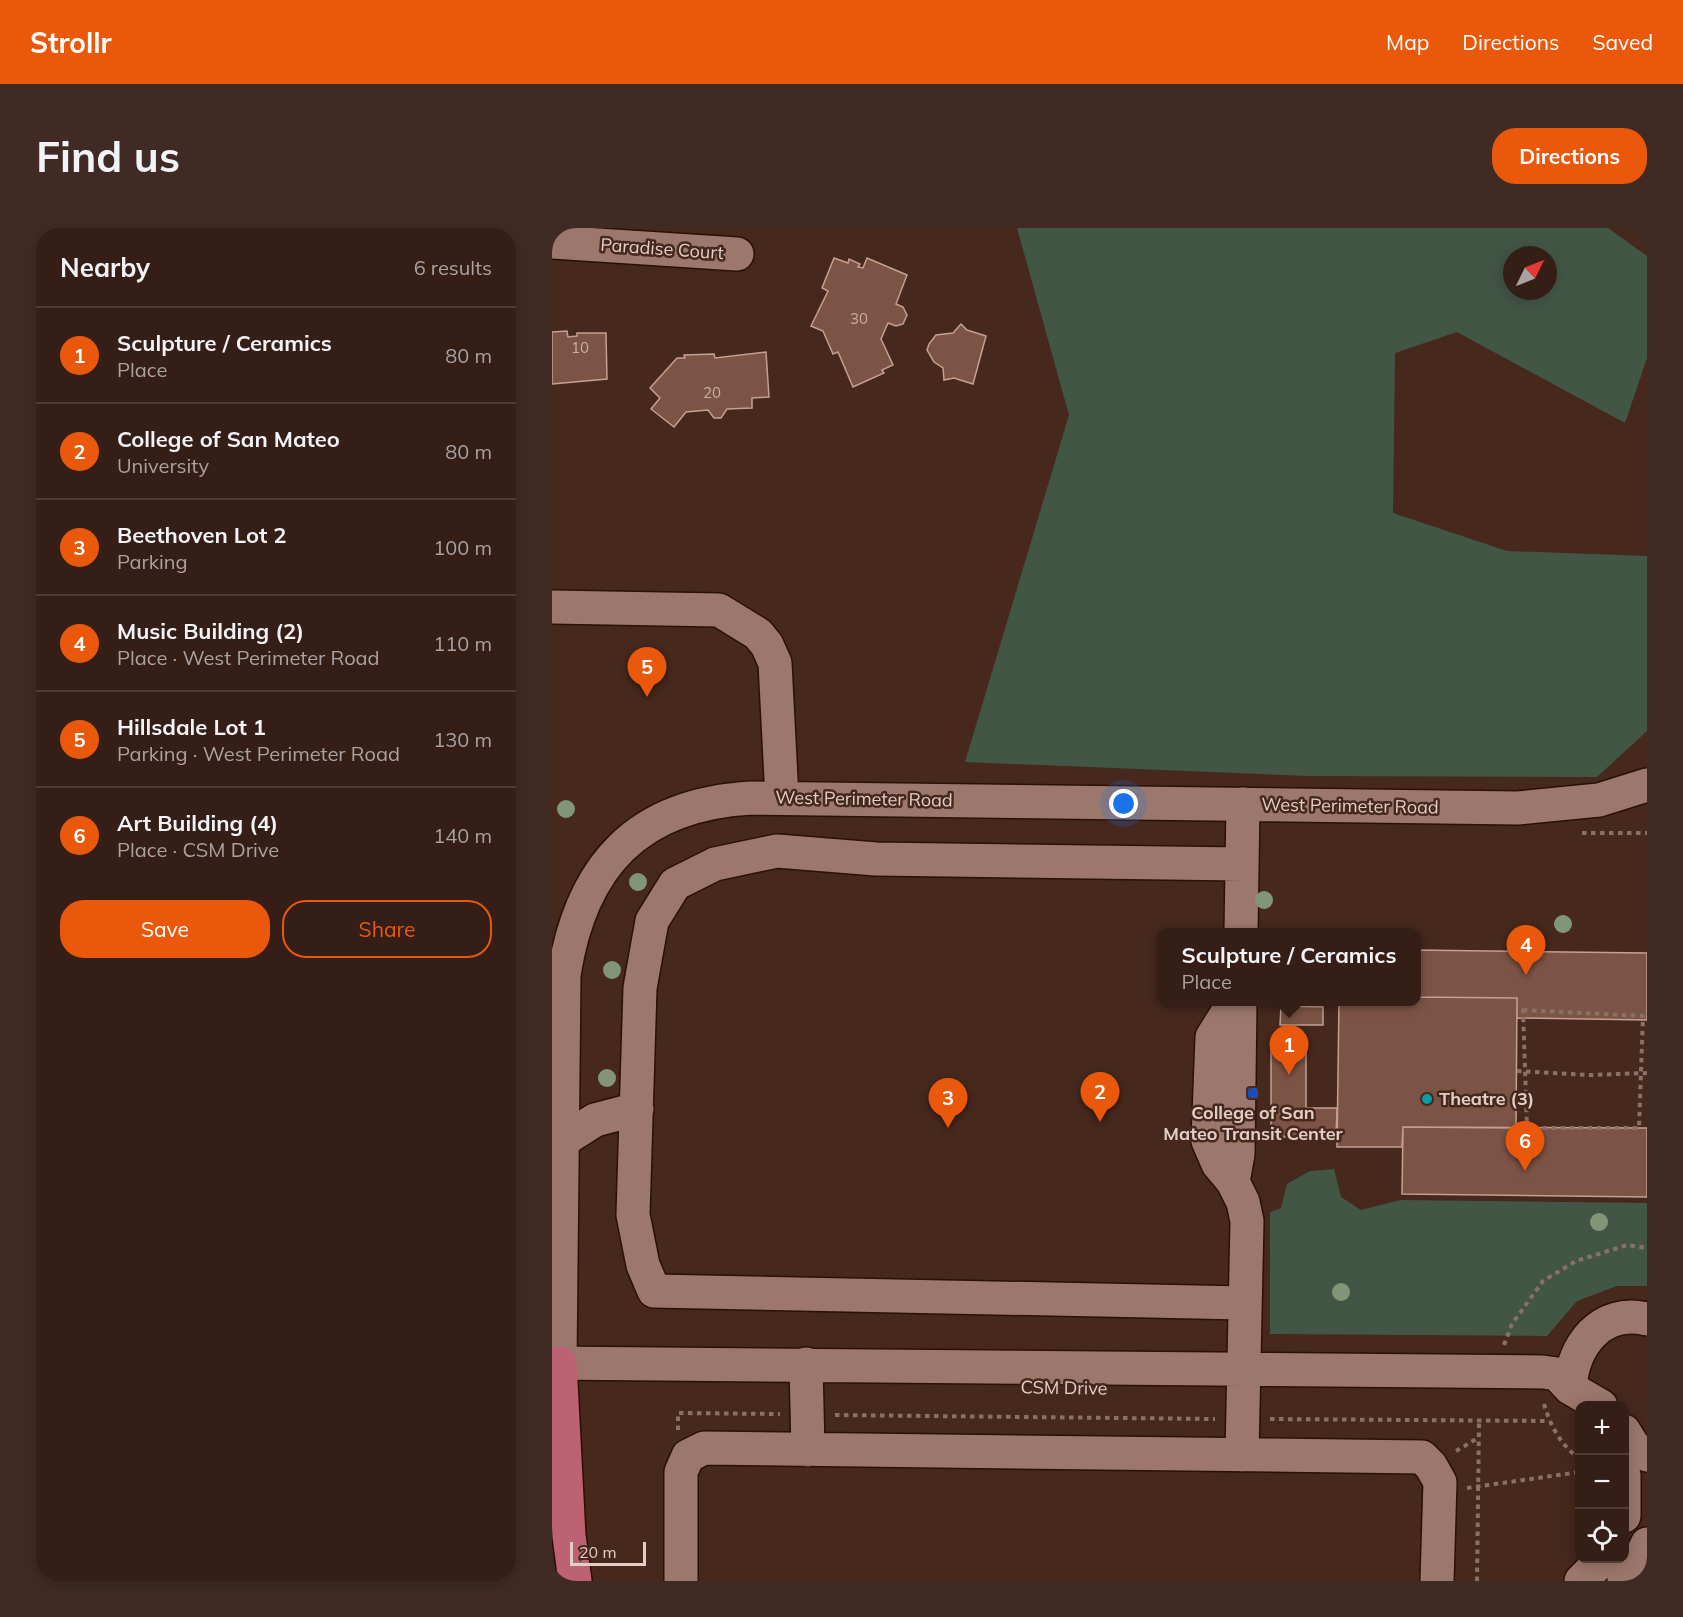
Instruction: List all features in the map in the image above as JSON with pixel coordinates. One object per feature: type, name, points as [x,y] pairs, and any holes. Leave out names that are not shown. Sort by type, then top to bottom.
[{"type":"main road","points":[[556,1363],[569,1536],[575,1581]]},
{"type":"main road","points":[[552,1524],[575,1581]]},
{"type":"street","name":"Paradise Court","points":[[552,242],[737,254]]},
{"type":"street","points":[[552,608],[719,610],[758,634],[767,645],[775,663],[782,798]]},
{"type":"street","name":"West Perimeter Road","points":[[556,1363],[564,975],[569,944],[587,893],[619,851],[659,820],[685,808],[718,800],[782,798],[1518,808],[1599,800],[1647,785]]},
{"type":"street","points":[[1241,928],[1243,804]]},
{"type":"street","points":[[1242,864],[876,859],[777,851],[715,864],[675,884],[652,921],[640,975],[633,1204],[643,1265],[654,1291],[1245,1303]]},
{"type":"street","points":[[1231,1006],[1212,1037],[1208,1141],[1211,1153],[1233,1182],[1243,1202],[1246,1221],[1242,1455]]},
{"type":"street","points":[[1233,1182],[1238,1154],[1239,1006]]},
{"type":"street","points":[[562,1141],[595,1120],[637,1109]]},
{"type":"street","points":[[1570,1388],[1571,1366],[1580,1346],[1596,1330],[1615,1320],[1637,1317],[1647,1319]]},
{"type":"street","name":"CSM Drive","points":[[556,1363],[806,1388],[1243,1393],[1544,1372],[1557,1374],[1570,1388],[1592,1401]]},
{"type":"street","points":[[806,1388],[808,1450]]},
{"type":"street","points":[[681,1581],[685,1464],[704,1448],[1422,1457],[1436,1473],[1440,1482],[1437,1581]]},
{"type":"street","points":[[1625,1509],[1634,1452]]},
{"type":"street","points":[[1603,1574],[1637,1565],[1647,1544]]},
{"type":"path","points":[[1640,834],[1647,833]]},
{"type":"path","points":[[1523,1010],[1643,1016],[1645,1074],[1639,1128],[1527,1128],[1523,1010]]},
{"type":"path","points":[[1517,1071],[1645,1074]]},
{"type":"path","points":[[1503,1346],[1512,1324],[1543,1281],[1576,1261],[1627,1245],[1647,1248]]},
{"type":"path","points":[[685,1464],[678,1447],[678,1413],[806,1388],[1243,1393],[1479,1420],[1549,1421]]},
{"type":"path","points":[[1477,1581],[1479,1420]]},
{"type":"path","points":[[1440,1491],[1575,1473]]},
{"type":"green space","points":[[1017,228],[1608,228],[1647,256],[1647,358],[1625,423],[1457,332],[1395,353],[1393,513],[1507,551],[1647,556],[1647,731],[1597,777],[1309,776],[965,762],[1069,415]]},
{"type":"green space","points":[[1334,1169],[1341,1197],[1361,1210],[1400,1200],[1647,1203],[1647,1286],[1617,1286],[1577,1301],[1547,1336],[1270,1334],[1270,1212],[1281,1208],[1287,1184],[1310,1171]]},
{"type":"building","points":[[834,258],[848,263],[849,259],[860,264],[858,267],[863,268],[867,258],[907,275],[896,304],[903,307],[907,315],[903,324],[896,326],[888,323],[881,339],[893,365],[882,370],[884,373],[853,387],[838,352],[833,354],[823,331],[811,326],[828,291],[822,288]]},
{"type":"building","points":[[961,324],[967,330],[986,336],[973,384],[954,378],[944,380],[943,368],[934,362],[927,350],[936,335],[953,333]]},
{"type":"building","points":[[567,331],[568,337],[577,336],[577,333],[606,333],[607,379],[552,384],[552,332]]},
{"type":"building","points":[[766,352],[769,397],[752,398],[752,408],[727,409],[721,418],[714,418],[708,410],[686,412],[674,427],[651,409],[660,398],[650,388],[677,358],[685,358],[684,355],[714,354],[715,358]]},
{"type":"building","points":[[1421,950],[1647,953],[1647,1020],[1517,1018],[1517,998],[1421,997]]},
{"type":"building","name":"Theatre (3)","points":[[1421,997],[1517,998],[1516,1128],[1403,1127],[1402,1147],[1337,1147],[1339,1006],[1421,1006]]},
{"type":"building","points":[[1281,1006],[1323,1007],[1323,1025],[1280,1025]]},
{"type":"building","points":[[1271,1043],[1306,1043],[1306,1108],[1337,1108],[1336,1137],[1271,1137]]},
{"type":"building","points":[[1403,1127],[1647,1128],[1647,1197],[1402,1194]]},
{"type":"place","name":"Hillsdale Lot 1","points":[[647,697]]},
{"type":"place","name":"Music Building (2)","points":[[1526,975]]},
{"type":"place","name":"Sculpture / Ceramics","points":[[1289,1075]]},
{"type":"place","name":"College of San Mateo Transit Center","points":[[1253,1093]]},
{"type":"place","name":"Theatre (3)","points":[[1427,1099]]},
{"type":"place","name":"College of San Mateo","points":[[1100,1122]]},
{"type":"place","name":"Beethoven Lot 2","points":[[948,1128]]},
{"type":"place","name":"Art Building (4)","points":[[1525,1171]]}]
